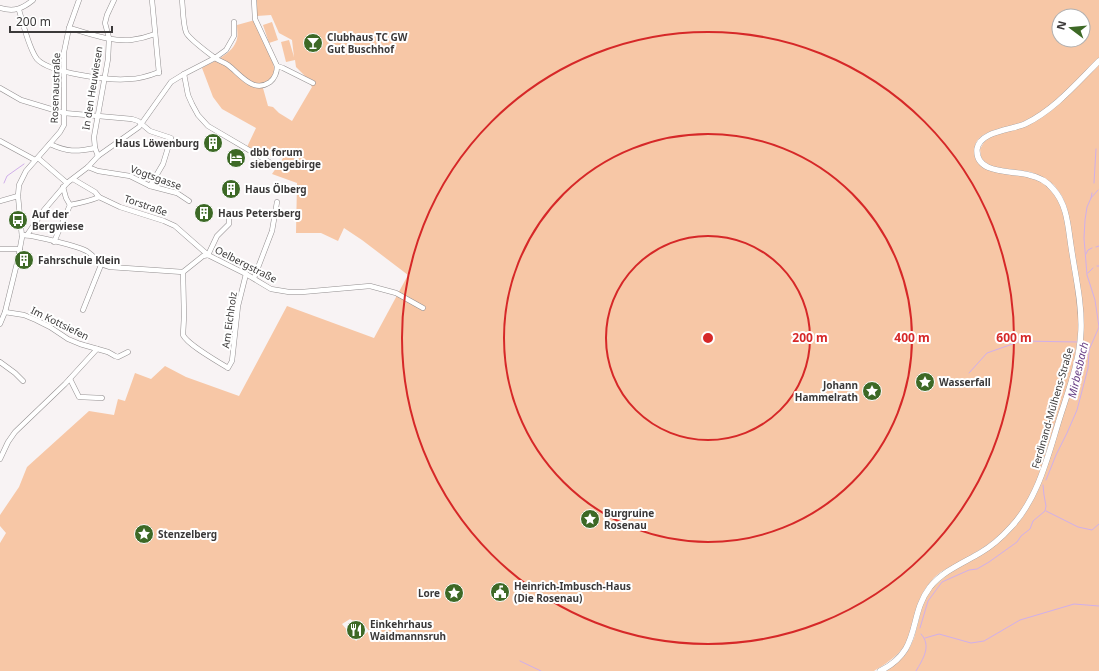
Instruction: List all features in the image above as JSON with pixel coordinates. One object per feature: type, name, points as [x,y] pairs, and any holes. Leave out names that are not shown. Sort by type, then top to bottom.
[{"type":"main road","name":"Ferdinand-Mülhens-Straße","points":[[880,671],[894,662],[907,648],[912,636],[921,603],[931,586],[946,572],[985,550],[1006,533],[1026,509],[1040,479],[1078,356],[1080,338],[1079,301],[1066,214],[1058,194],[1044,181],[1028,174],[985,167],[979,160],[977,150],[980,141],[988,135],[1017,127],[1044,112],[1060,100],[1098,62]]},
{"type":"street","points":[[0,8],[12,11],[19,10],[33,0]]},
{"type":"street","name":"Rosenaustraße","points":[[24,235],[18,196],[20,180],[62,129],[64,113],[64,52],[69,28],[79,0]]},
{"type":"street","name":"In den Heuwiesen","points":[[98,156],[95,148],[94,137],[105,78],[109,38],[105,23],[114,0]]},
{"type":"street","points":[[19,10],[33,54],[38,61],[64,72],[128,80],[159,73],[152,0]]},
{"type":"street","points":[[182,0],[186,32],[215,58],[228,64],[246,82],[257,85],[265,85],[272,80],[277,70],[256,19],[254,0]]},
{"type":"street","points":[[0,324],[5,312],[24,235],[65,185],[88,167],[98,156],[131,134],[142,124],[168,85],[226,50],[234,36],[234,22]]},
{"type":"street","points":[[69,28],[109,38],[130,40],[155,34]]},
{"type":"street","points":[[276,66],[313,83]]},
{"type":"street","points":[[184,74],[188,95],[192,104],[198,115],[208,126],[271,163]]},
{"type":"street","points":[[0,88],[22,100],[64,113],[132,119],[150,130],[171,138],[163,164],[150,186]]},
{"type":"street","points":[[0,140],[36,159],[65,185],[66,198],[70,205]]},
{"type":"street","points":[[50,144],[72,151],[95,148]]},
{"type":"street","name":"Vogtsgasse","points":[[88,167],[98,171],[130,176],[150,186],[177,194],[189,201]]},
{"type":"street","name":"Torstraße","points":[[73,180],[95,192],[99,197],[120,207],[175,226],[208,255]]},
{"type":"street","points":[[0,201],[18,196]]},
{"type":"street","points":[[54,242],[70,205],[90,201],[99,197]]},
{"type":"street","points":[[254,278],[272,231],[277,202]]},
{"type":"street","points":[[208,255],[217,236],[229,224],[230,216]]},
{"type":"street","points":[[24,235],[87,251],[101,265],[145,270],[183,272]]},
{"type":"street","points":[[0,249],[20,249]]},
{"type":"street","name":"Oelbergstraße","points":[[183,272],[203,256],[208,255],[271,288],[290,292],[370,286],[396,293],[423,308]]},
{"type":"street","points":[[83,310],[101,265]]},
{"type":"street","name":"Am Eichholz","points":[[183,272],[183,335],[190,343],[228,368],[232,361],[238,306],[246,274]]},
{"type":"street","name":"Im Kottsiefen","points":[[5,312],[24,315],[50,327],[68,339],[118,357],[128,352]]},
{"type":"street","points":[[0,459],[8,442],[15,432],[70,380],[97,349]]},
{"type":"street","points":[[0,362],[23,381]]},
{"type":"street","points":[[70,380],[79,397],[102,398]]},
{"type":"shaded area","points":[[256,0],[1099,0],[1099,59],[1062,95],[1042,111],[1020,123],[994,130],[981,136],[975,146],[977,162],[982,167],[996,172],[1022,175],[1033,178],[1046,185],[1053,192],[1058,199],[1064,216],[1075,283],[1078,334],[1074,361],[1067,388],[1038,477],[1021,511],[1008,527],[993,541],[942,571],[934,578],[921,596],[912,631],[906,644],[892,659],[874,671],[0,671],[0,543],[6,533],[0,526],[0,515],[19,487],[27,467],[89,411],[114,415],[118,399],[125,401],[135,373],[151,379],[165,366],[186,377],[239,396],[287,306],[374,338],[408,275],[344,228],[338,241],[321,233],[296,233],[297,183],[272,174],[283,158],[263,155],[247,147],[256,128],[222,109],[213,97],[202,68],[232,49],[237,39],[237,25],[255,20],[268,48],[273,64],[273,76],[263,88],[268,106],[273,107],[279,113],[292,121],[312,87],[304,75],[296,67],[295,60],[286,62],[281,42],[289,40],[294,57],[292,40],[279,33],[271,15],[257,16]],"holes":[[[350,619],[355,622],[361,621],[369,631],[356,641],[342,624]]]},
{"type":"shaded area","points":[[272,22],[278,40],[269,43],[263,25]]},
{"type":"shaded area","points":[[1099,64],[1099,671],[885,671],[892,667],[905,655],[910,647],[914,638],[924,600],[930,590],[948,574],[982,554],[1012,530],[1023,517],[1044,476],[1080,356],[1080,288],[1067,208],[1062,196],[1054,185],[1044,178],[1031,172],[993,167],[984,162],[981,157],[980,149],[984,142],[990,137],[1033,122]]},
{"type":"waterway","points":[[1094,183],[1096,149]]},
{"type":"waterway","points":[[4,183],[7,176],[24,164]]},
{"type":"waterway","name":"Mirbesbach","points":[[1046,480],[1077,410],[1088,368],[1089,350],[1099,327],[1095,300],[1087,275],[1084,238],[1087,207],[1091,198],[1098,190]]},
{"type":"waterway","name":"Mirbesbach","points":[[1091,198],[1092,193]]},
{"type":"waterway","name":"Mirbesbach","points":[[1086,254],[1088,250],[1092,248]]},
{"type":"waterway","name":"Mirbesbach","points":[[1088,273],[1093,268]]},
{"type":"waterway","points":[[969,373],[987,353],[1021,341],[1077,342]]},
{"type":"waterway","name":"Mirbesbach","points":[[1085,345],[1089,350]]},
{"type":"waterway","name":"Mirbesbach","points":[[920,628],[928,601],[942,582],[969,570],[977,569],[989,562],[1017,542],[1021,536],[1030,529],[1033,521],[1045,511],[1046,506],[1043,485]]},
{"type":"waterway","points":[[1046,511],[1078,527],[1092,530],[1099,524]]},
{"type":"waterway","points":[[925,638],[939,634],[971,643],[984,641],[1020,620],[1074,604],[1099,606]]},
{"type":"waterway","name":"Mirbesbach","points":[[916,671],[924,657],[926,648],[926,643],[921,634]]},
{"type":"waterway","points":[[520,661],[541,671]]},
{"type":"place","name":"Clubhaus TC GW Gut Buschhof","points":[[313,43]]},
{"type":"place","name":"Haus Löwenburg","points":[[213,143]]},
{"type":"place","name":"dbb forum siebengebirge","points":[[236,158]]},
{"type":"place","name":"Haus Ölberg","points":[[231,189]]},
{"type":"place","name":"Haus Petersberg","points":[[204,213]]},
{"type":"place","name":"Auf der Bergwiese","points":[[18,220]]},
{"type":"place","name":"Fahrschule Klein","points":[[24,260]]},
{"type":"place","name":"Wasserfall","points":[[925,382]]},
{"type":"place","name":"Johann Hammelrath","points":[[872,391]]},
{"type":"place","name":"Burgruine Rosenau","points":[[590,519]]},
{"type":"place","name":"Stenzelberg","points":[[144,534]]},
{"type":"place","name":"Heinrich-Imbusch-Haus (Die Rosenau)","points":[[500,592]]},
{"type":"place","name":"Lore","points":[[454,593]]},
{"type":"place","name":"Einkehrhaus Waidmannsruh","points":[[356,630]]}]
